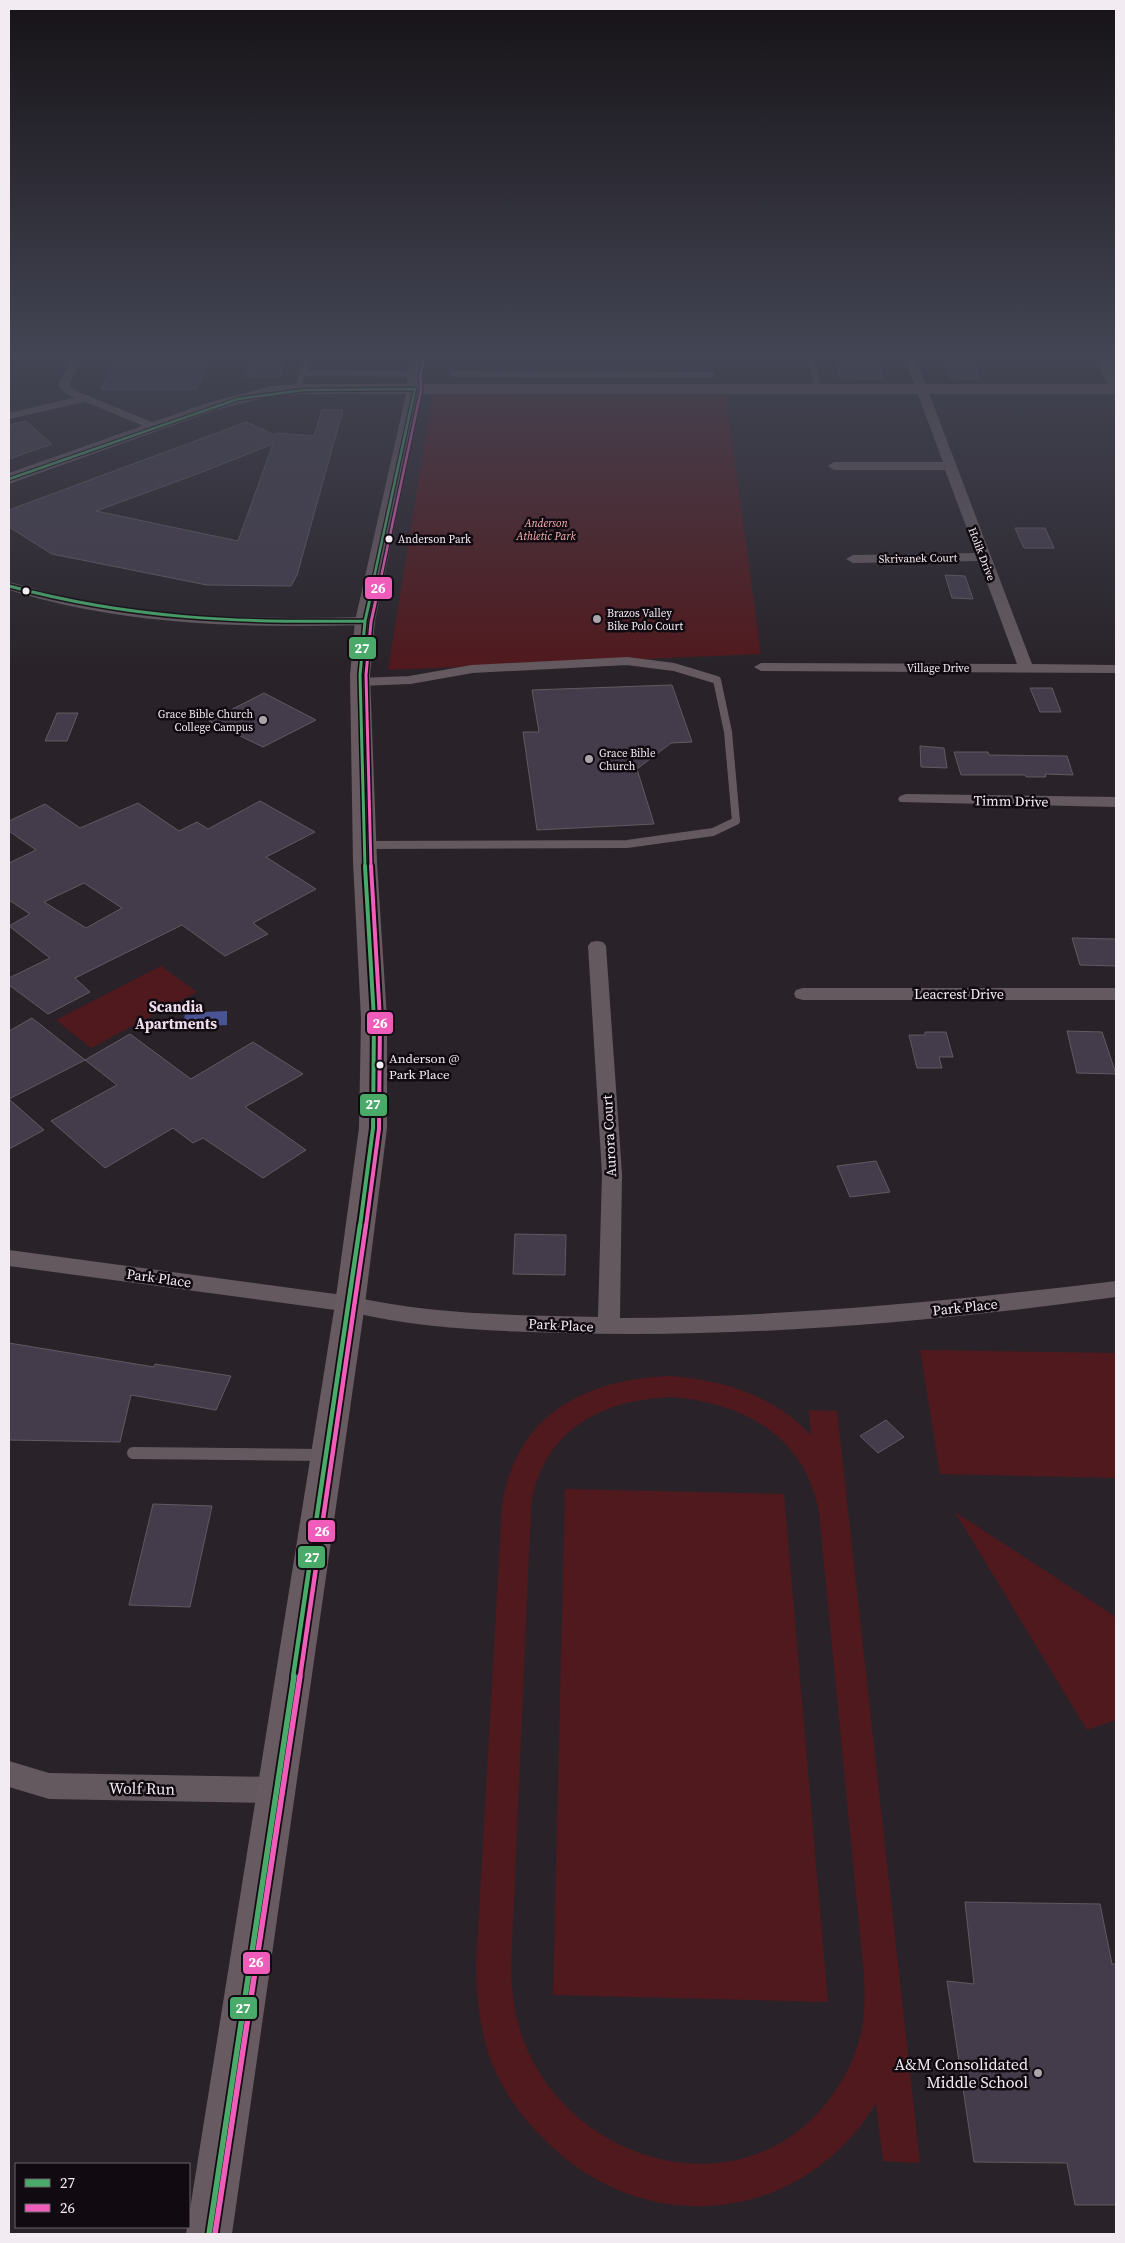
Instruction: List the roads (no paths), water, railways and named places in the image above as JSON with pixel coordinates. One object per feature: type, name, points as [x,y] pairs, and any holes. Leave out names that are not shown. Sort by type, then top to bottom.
[{"type":"street","points":[[9,479],[66,459]]},
{"type":"street","points":[[209,2234],[350,1304],[373,1128],[374,1019],[364,846],[360,682],[365,621],[399,459]]},
{"type":"street","name":"Holik Drive","points":[[947,459],[1026,668]]},
{"type":"street","points":[[834,466],[950,466]]},
{"type":"street","name":"Skrivanek Court","points":[[853,559],[984,558]]},
{"type":"street","points":[[9,586],[68,602],[122,612],[199,619],[365,621]]},
{"type":"street","name":"Village Drive","points":[[761,667],[1116,669]]},
{"type":"street","name":"Timm Drive","points":[[906,799],[1116,802]]},
{"type":"street","name":"Aurora Court","points":[[597,946],[612,1174],[609,1327]]},
{"type":"street","name":"Leacrest Drive","points":[[803,994],[1116,994]]},
{"type":"street","name":"Park Place","points":[[9,1258],[350,1304],[400,1315],[446,1320],[609,1327],[732,1325],[873,1316],[970,1308],[1116,1289]]},
{"type":"street","name":"Wolf Run","points":[[9,1774],[49,1786],[133,1789],[276,1790]]},
{"type":"lane","points":[[360,682],[410,680],[472,669],[626,660],[674,667],[717,680],[723,699],[733,772],[736,821],[714,832],[628,844],[364,846]]},
{"type":"lane","points":[[133,1453],[327,1455]]},
{"type":"water","points":[[227,1011],[227,1025],[183,1027],[185,1013]]},
{"type":"place","name":"Anderson Park","points":[[389,539]]},
{"type":"place","name":"Brazos Valley Bike Polo Court","points":[[597,619]]},
{"type":"place","name":"Grace Bible Church College Campus","points":[[263,720]]},
{"type":"place","name":"Grace Bible Church","points":[[589,759]]},
{"type":"place","name":"Anderson @ Park Place","points":[[380,1065]]},
{"type":"place","name":"A&M Consolidated Middle School","points":[[1038,2073]]},
{"type":"district","name":"Scandia Apartments","points":[[176,1016]]},
{"type":"park label","name":"Anderson Athletic Park","points":[[546,529]]}]
